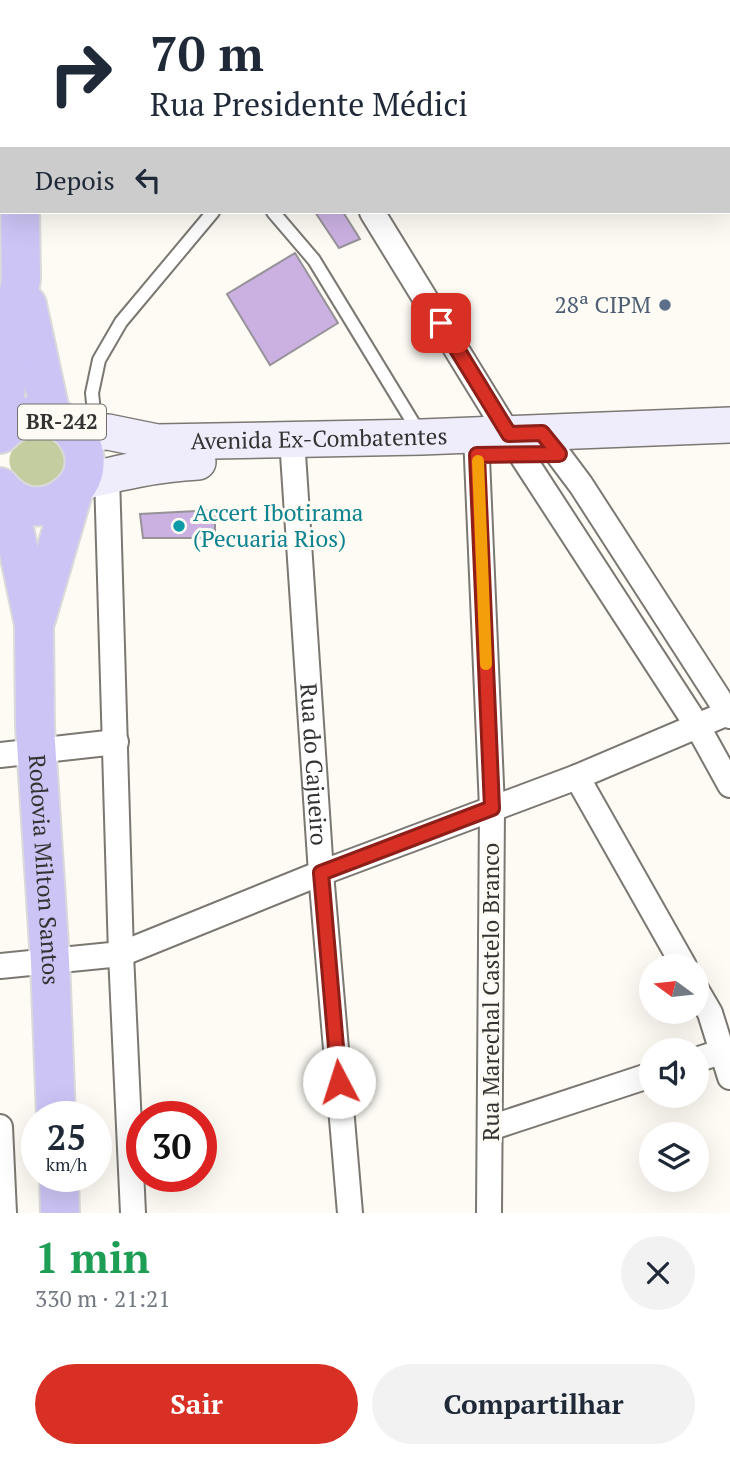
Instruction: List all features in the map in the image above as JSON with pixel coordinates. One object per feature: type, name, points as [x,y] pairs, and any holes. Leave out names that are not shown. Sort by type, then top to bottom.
[{"type":"highway","name":"Rodovia Milton Santos","points":[[0,433],[21,278],[20,214]]},
{"type":"highway","name":"Rodovia Milton Santos","points":[[21,278],[83,452],[87,483],[34,624],[18,753],[50,961],[55,1101]]},
{"type":"highway","name":"Rodovia Milton Santos","points":[[0,433],[22,417],[36,414],[74,427]]},
{"type":"highway","name":"Rodovia Milton Santos","points":[[3,491],[19,504],[49,506],[87,483]]},
{"type":"highway","name":"Rodovia Milton Santos","points":[[3,491],[34,624]]},
{"type":"highway","points":[[59,1192],[60,1213]]},
{"type":"main road","name":"Avenida Ex-Combatentes","points":[[87,483],[164,463],[293,448],[422,438],[514,444],[730,425]]},
{"type":"main road","name":"Avenida Ex-Combatentes","points":[[74,427],[156,442],[293,448],[514,444],[730,447]]},
{"type":"street","points":[[373,214],[514,444],[698,727],[730,785]]},
{"type":"street","points":[[0,966],[121,954],[321,873],[577,777],[729,713],[514,444]]},
{"type":"street","name":"Rua Marechal Castelo Branco","points":[[489,1213],[492,808],[514,444]]},
{"type":"street","name":"Rua do Cajueiro","points":[[293,448],[321,873],[350,1213]]},
{"type":"street","points":[[87,483],[116,742],[121,954],[133,1213]]},
{"type":"street","points":[[18,753],[116,742]]},
{"type":"street","points":[[577,777],[677,954]]},
{"type":"street","points":[[709,1011],[726,1051],[730,1077]]},
{"type":"street","points":[[709,1056],[726,1051]]},
{"type":"street","points":[[490,1128],[639,1079]]},
{"type":"street","points":[[0,1127],[4,1213]]},
{"type":"lane","points":[[74,427],[93,393],[99,360],[121,322],[211,214]]},
{"type":"lane","points":[[274,214],[314,260],[422,438]]},
{"type":"green space","points":[[26,433],[54,435],[69,461],[54,486],[25,487],[13,473],[10,454]]},
{"type":"building","points":[[316,214],[344,214],[360,239],[339,248]]},
{"type":"building","points":[[295,253],[338,323],[270,365],[227,294]]},
{"type":"building","name":"Accert Ibotirama (Pecuaria Rios)","points":[[215,510],[215,538],[143,538],[140,514]]},
{"type":"slow traffic","points":[[478,461],[486,664]]},
{"type":"place","name":"28ª CIPM","points":[[665,305]]},
{"type":"place","name":"Accert Ibotirama (Pecuaria Rios)","points":[[179,526]]},
{"type":"route","points":[[339,1082],[321,873],[492,808],[477,455],[559,454],[542,433],[509,434],[441,323]]}]
